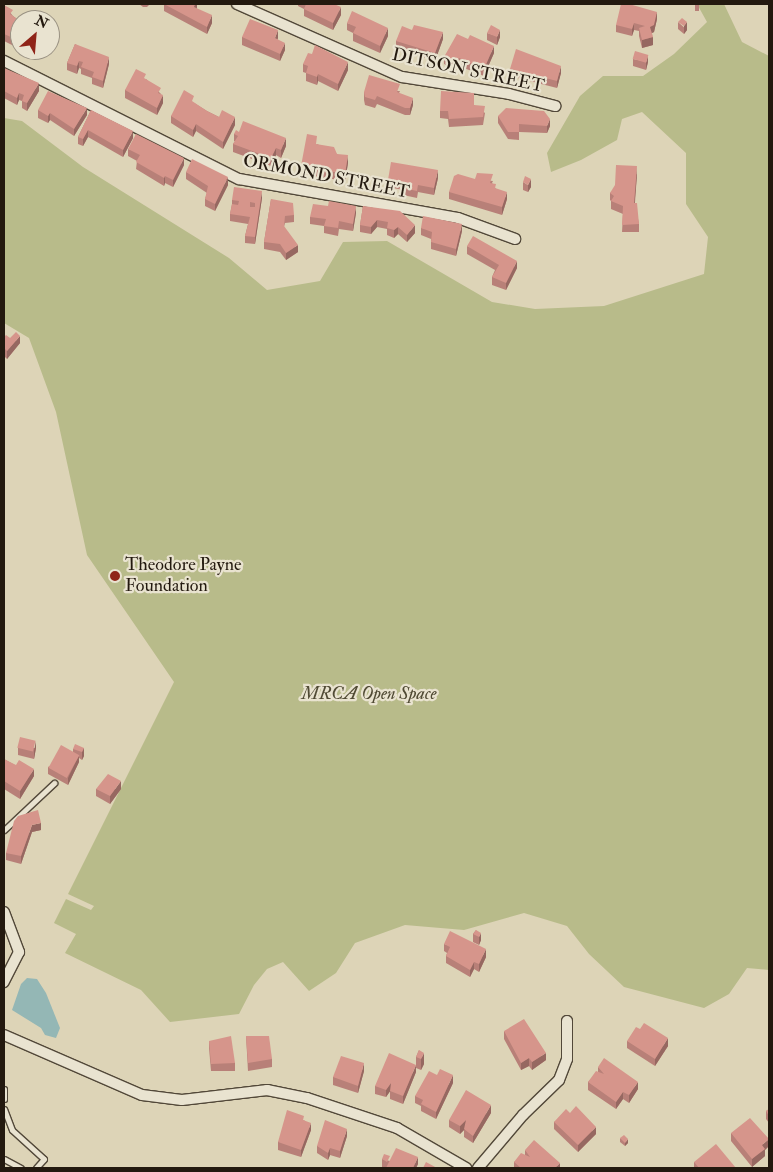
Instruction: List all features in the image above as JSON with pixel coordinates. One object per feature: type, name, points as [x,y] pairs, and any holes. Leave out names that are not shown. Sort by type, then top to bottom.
[{"type":"street","name":"DITSON STREET","points":[[238,4],[402,77],[509,94],[555,106]]},
{"type":"street","name":"ORMOND STREET","points":[[4,61],[238,179],[458,218],[515,239]]},
{"type":"street","points":[[4,912],[20,952],[4,982]]},
{"type":"street","points":[[478,1168],[523,1115],[559,1080],[567,1059],[567,1021]]},
{"type":"street","points":[[4,1035],[142,1095],[182,1100],[267,1090],[307,1098],[397,1128],[466,1168]]},
{"type":"lane","points":[[4,830],[54,783]]},
{"type":"lane","points":[[4,1089],[4,1100]]},
{"type":"lane","points":[[4,1109],[12,1130],[44,1159],[36,1168]]},
{"type":"lane","points":[[4,1159],[21,1168]]},
{"type":"green space","name":"MRCA Open Space","points":[[697,4],[724,4],[742,42],[769,56],[769,970],[747,968],[729,994],[704,1008],[624,987],[589,954],[567,926],[524,913],[464,930],[405,925],[355,943],[336,973],[309,991],[283,962],[267,969],[254,985],[239,1014],[170,1022],[141,990],[65,953],[76,934],[54,923],[66,899],[91,910],[94,906],[68,894],[174,682],[87,555],[56,412],[29,338],[4,323],[4,118],[22,121],[83,167],[229,258],[267,290],[320,281],[343,242],[387,241],[492,302],[535,309],[604,306],[704,274],[708,237],[686,204],[686,153],[642,112],[622,119],[617,140],[581,160],[551,172],[547,153],[580,96],[603,76],[643,76],[674,54],[707,22]]},
{"type":"water","points":[[27,978],[37,979],[46,993],[60,1028],[56,1038],[45,1035],[41,1028],[12,1010],[21,984]]},
{"type":"building","points":[[164,4],[195,4],[194,7],[212,15],[207,27]]},
{"type":"building","points":[[306,4],[334,4],[341,7],[333,23],[304,9]]},
{"type":"building","points":[[621,4],[629,4],[657,12],[654,25],[650,27],[653,37],[642,40],[639,28],[645,26],[634,23],[632,29],[616,25]]},
{"type":"building","points":[[4,5],[13,10],[10,10],[10,37],[4,34]]},
{"type":"building","points":[[352,11],[388,28],[380,46],[353,33],[356,27],[347,23]]},
{"type":"building","points":[[682,18],[687,22],[684,26],[678,22]]},
{"type":"building","points":[[250,19],[278,30],[275,38],[285,43],[280,54],[242,37]]},
{"type":"building","points":[[414,25],[443,32],[435,53],[396,41],[402,26],[412,30]]},
{"type":"building","points":[[491,25],[500,30],[497,37],[487,33]]},
{"type":"building","points":[[457,34],[468,39],[470,35],[494,46],[484,69],[459,58],[457,63],[444,57]]},
{"type":"building","points":[[75,44],[109,57],[103,81],[92,77],[94,72],[81,67],[83,62],[79,61],[77,66],[67,63]]},
{"type":"building","points":[[315,45],[348,62],[338,84],[318,74],[317,77],[306,73],[308,66],[303,64],[308,53],[312,54]]},
{"type":"building","points":[[516,49],[561,66],[557,81],[510,69]]},
{"type":"building","points":[[635,51],[648,55],[646,63],[633,59]]},
{"type":"building","points":[[4,68],[39,83],[27,103],[22,101],[24,95],[19,93],[17,98],[4,91]]},
{"type":"building","points":[[136,69],[146,74],[144,78],[161,88],[158,93],[163,95],[157,108],[125,90]]},
{"type":"building","points":[[369,75],[400,84],[397,92],[413,98],[410,108],[405,108],[377,96],[375,100],[365,97],[364,92]]},
{"type":"building","points":[[184,90],[194,96],[192,101],[207,111],[219,117],[222,110],[235,117],[223,142],[196,124],[193,130],[171,116]]},
{"type":"building","points":[[48,91],[87,108],[74,129],[50,113],[48,116],[38,110]]},
{"type":"building","points":[[441,91],[474,93],[474,105],[485,106],[483,117],[449,119],[448,111],[440,111]]},
{"type":"building","points":[[506,108],[544,111],[550,119],[547,126],[519,124],[519,132],[508,132],[498,116]]},
{"type":"building","points":[[91,110],[133,131],[123,150],[88,130],[83,139],[78,137]]},
{"type":"building","points":[[243,121],[286,138],[281,150],[276,148],[271,158],[233,144],[238,136],[234,134],[236,130],[239,132]]},
{"type":"building","points":[[136,134],[184,158],[173,180],[165,176],[164,178],[136,162],[140,155],[128,149]]},
{"type":"building","points":[[307,134],[317,136],[316,144],[334,147],[337,154],[348,155],[345,174],[301,166]]},
{"type":"building","points":[[192,159],[228,177],[215,204],[205,199],[208,186],[186,172]]},
{"type":"building","points":[[391,162],[438,170],[434,188],[418,185],[417,191],[403,188],[404,183],[388,180]]},
{"type":"building","points":[[616,165],[637,166],[634,203],[637,203],[639,224],[622,225],[623,206],[611,201],[614,196],[610,193],[615,185]]},
{"type":"building","points":[[477,173],[493,174],[490,183],[496,184],[495,188],[507,192],[502,207],[449,192],[454,176],[458,174],[475,179]]},
{"type":"building","points":[[525,176],[531,179],[528,185],[523,182]]},
{"type":"building","points":[[234,187],[262,191],[255,237],[245,236],[250,217],[230,214],[232,204],[238,205],[239,201],[232,200]],"holes":[[[250,202],[255,203],[255,207],[250,207]]]},
{"type":"building","points":[[271,199],[293,203],[294,215],[285,216],[284,226],[298,245],[286,253],[280,244],[264,242]]},
{"type":"building","points":[[329,201],[356,206],[353,224],[339,221],[338,228],[324,226],[326,219],[310,217],[313,204],[328,206]]},
{"type":"building","points":[[363,206],[400,211],[415,225],[407,235],[398,227],[394,230],[387,228],[388,222],[377,220],[371,227],[360,225]]},
{"type":"building","points":[[423,216],[462,224],[456,249],[431,242],[432,232],[421,228]]},
{"type":"building","points":[[473,236],[517,261],[506,283],[492,277],[499,265],[467,246]]},
{"type":"building","points":[[16,332],[20,336],[7,351],[4,348],[4,337],[6,335],[10,338]]},
{"type":"building","points":[[20,737],[36,741],[33,752],[17,748]]},
{"type":"building","points":[[75,744],[84,748],[82,752],[73,749]]},
{"type":"building","points":[[61,745],[79,755],[67,778],[48,768]]},
{"type":"building","points":[[4,759],[16,765],[19,760],[34,769],[20,791],[4,781]]},
{"type":"building","points":[[108,774],[121,781],[110,796],[96,789]]},
{"type":"building","points":[[38,810],[41,823],[32,825],[21,856],[6,853],[14,821],[18,816]]},
{"type":"building","points":[[476,930],[481,933],[479,937],[473,934]]},
{"type":"building","points":[[450,931],[486,949],[479,964],[474,962],[470,970],[446,956],[450,947],[444,944]]},
{"type":"building","points":[[524,1019],[546,1053],[532,1062],[529,1058],[521,1063],[504,1031]]},
{"type":"building","points":[[644,1023],[668,1038],[655,1059],[627,1041],[636,1027],[640,1029]]},
{"type":"building","points":[[231,1036],[235,1063],[211,1064],[209,1041]]},
{"type":"building","points":[[246,1036],[269,1036],[272,1059],[248,1063]]},
{"type":"building","points":[[419,1050],[424,1053],[421,1059],[416,1057]]},
{"type":"building","points":[[389,1053],[416,1065],[403,1096],[390,1091],[391,1083],[386,1090],[375,1086]]},
{"type":"building","points":[[341,1056],[364,1063],[358,1086],[333,1077]]},
{"type":"building","points":[[604,1058],[638,1082],[629,1095],[623,1092],[616,1102],[588,1082],[596,1071],[604,1074],[598,1067]]},
{"type":"building","points":[[440,1069],[453,1075],[436,1112],[421,1104],[423,1100],[415,1096],[429,1071],[437,1075]]},
{"type":"building","points":[[466,1090],[491,1105],[473,1136],[464,1129],[466,1120],[460,1126],[449,1120]]},
{"type":"building","points":[[576,1106],[596,1127],[578,1145],[554,1122],[566,1109],[570,1113]]},
{"type":"building","points":[[287,1110],[304,1116],[303,1120],[311,1123],[301,1150],[278,1142]]},
{"type":"building","points":[[750,1118],[769,1139],[762,1145],[765,1149],[752,1159],[731,1133]]},
{"type":"building","points":[[325,1120],[347,1129],[340,1151],[330,1148],[328,1153],[317,1146]]},
{"type":"building","points":[[624,1135],[628,1139],[625,1143],[620,1138]]},
{"type":"building","points":[[534,1140],[560,1163],[555,1168],[521,1168],[514,1162],[521,1153],[530,1157],[525,1150]]},
{"type":"building","points":[[716,1144],[736,1168],[699,1168],[694,1162]]},
{"type":"building","points":[[396,1148],[418,1157],[413,1168],[386,1168]]},
{"type":"building","points":[[384,1154],[390,1156],[387,1162],[382,1159]]},
{"type":"building","points":[[426,1162],[437,1168],[423,1168]]},
{"type":"place","name":"Theodore Payne Foundation","points":[[115,576]]}]
